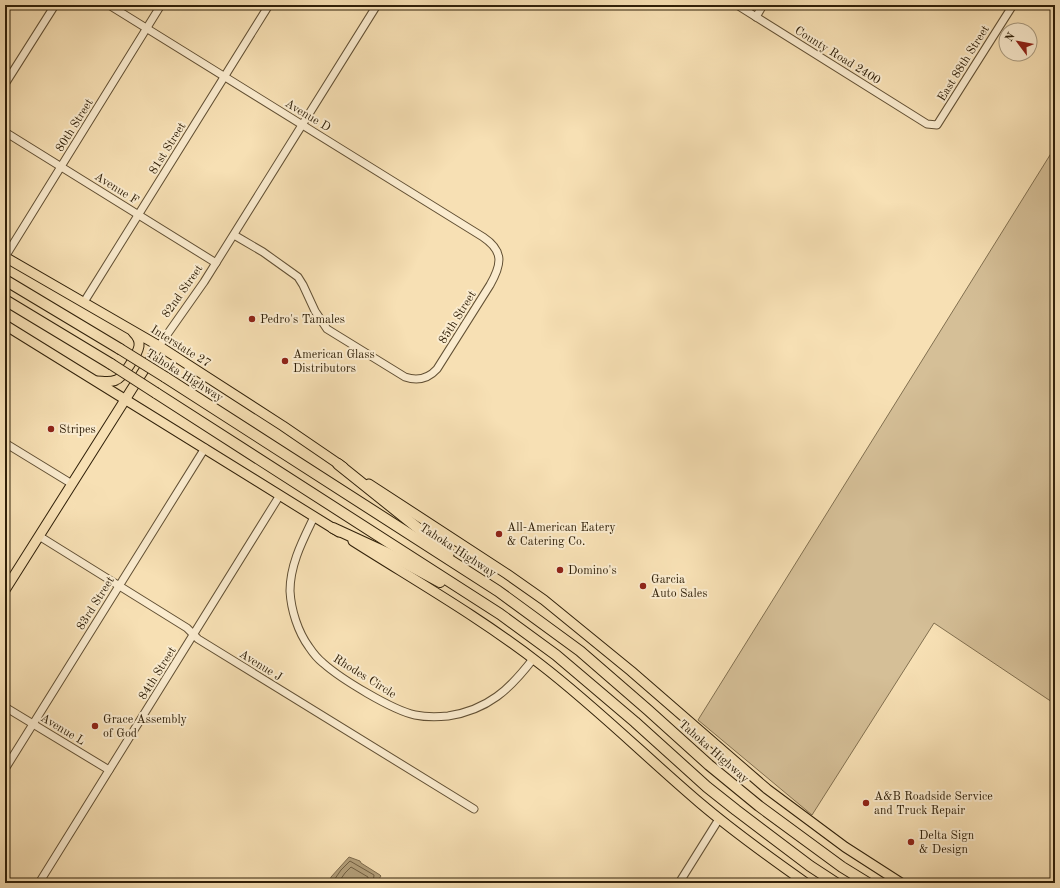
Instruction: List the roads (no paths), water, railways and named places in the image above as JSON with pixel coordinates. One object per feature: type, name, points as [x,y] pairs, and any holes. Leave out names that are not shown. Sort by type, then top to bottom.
[{"type":"highway","name":"Tahoka Highway","points":[[5,280],[165,377],[490,585],[580,651],[709,765],[759,806],[836,863],[868,883]]},
{"type":"highway","points":[[5,300],[111,364],[482,602],[556,655],[629,717],[707,787],[832,883]]},
{"type":"highway","points":[[338,464],[490,585]]},
{"type":"highway","points":[[333,528],[385,552],[462,594],[482,602]]},
{"type":"highway","points":[[836,863],[876,883]]},
{"type":"highway","points":[[814,869],[836,883]]},
{"type":"main road","name":"Interstate 27","points":[[5,257],[159,346],[283,426],[338,464]]},
{"type":"main road","points":[[5,326],[205,448],[442,596],[510,641],[590,705],[719,819],[806,883]]},
{"type":"main road","points":[[95,381],[116,380],[127,368],[139,348],[138,339],[132,330]]},
{"type":"main road","name":"82nd Street","points":[[5,590],[159,346]]},
{"type":"main road","name":"Tahoka Highway","points":[[338,464],[507,574],[544,600],[625,666],[767,789],[834,839],[901,883]]},
{"type":"street","points":[[5,84],[55,5]]},
{"type":"street","name":"Avenue D","points":[[109,5],[431,203],[483,237],[494,246]]},
{"type":"street","name":"80th Street","points":[[5,257],[161,5]]},
{"type":"street","name":"81st Street","points":[[84,302],[269,5]]},
{"type":"street","name":"82nd Street","points":[[159,346],[234,235],[377,5]]},
{"type":"street","name":"County Road 2400","points":[[737,5],[927,124]]},
{"type":"street","points":[[756,17],[764,5]]},
{"type":"street","name":"East 88th Street","points":[[927,124],[937,125],[1013,5]]},
{"type":"street","name":"Avenue F","points":[[5,132],[216,263]]},
{"type":"street","name":"85th Street","points":[[234,235],[263,252],[298,277],[315,311],[328,329],[368,355],[409,378],[423,379],[434,373],[496,275],[499,262],[497,251],[494,246]]},
{"type":"street","points":[[5,443],[72,484]]},
{"type":"street","name":"83rd Street","points":[[5,769],[205,448]]},
{"type":"street","name":"84th Street","points":[[39,883],[280,495]]},
{"type":"street","name":"Rhodes Circle","points":[[314,517],[298,551],[292,570],[290,580],[292,603],[297,624],[309,646],[323,663],[344,678],[387,703],[407,712],[421,716],[448,716],[477,708],[500,696],[533,659]]},
{"type":"street","name":"Avenue J","points":[[39,536],[187,628],[198,639],[268,683],[474,809]]},
{"type":"street","name":"Avenue L","points":[[5,707],[109,770]]},
{"type":"street","points":[[679,883],[719,819]]},
{"type":"water","points":[[349,857],[360,861],[380,875],[381,876],[376,883],[329,883],[331,877]]},
{"type":"place","name":"Pedro's Tamales","points":[[252,319]]},
{"type":"place","name":"American Glass Distributors","points":[[285,361]]},
{"type":"place","name":"Stripes","points":[[51,429]]},
{"type":"place","name":"All-American Eatery & Catering Co.","points":[[499,534]]},
{"type":"place","name":"Domino's","points":[[560,570]]},
{"type":"place","name":"Garcia Auto Sales","points":[[643,586]]},
{"type":"place","name":"Grace Assembly of God","points":[[95,726]]},
{"type":"place","name":"A&B Roadside Service and Truck Repair","points":[[866,803]]},
{"type":"place","name":"Delta Sign & Design","points":[[911,842]]}]
